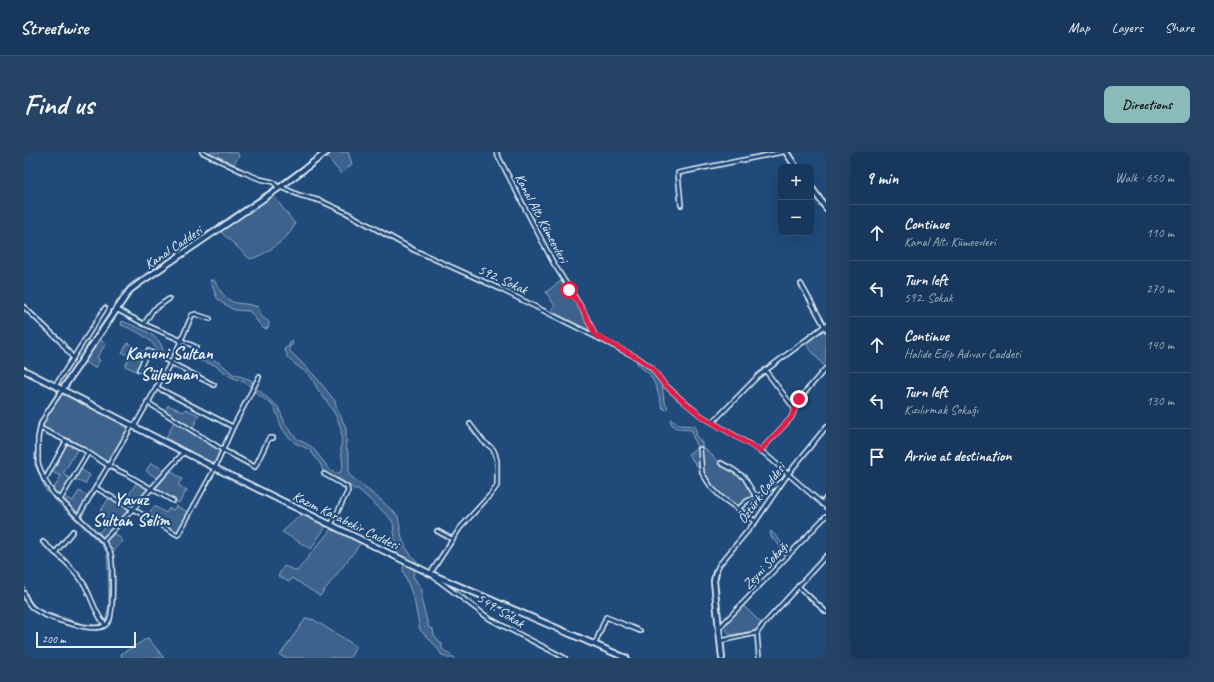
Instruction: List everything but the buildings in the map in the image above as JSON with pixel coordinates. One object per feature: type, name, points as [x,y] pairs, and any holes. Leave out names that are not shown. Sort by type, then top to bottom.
[{"type":"street","name":"592. Sokak","points":[[202,152],[243,172],[299,195],[321,201],[345,212],[414,250],[496,287],[595,335],[638,358],[652,368],[673,392],[700,415],[760,451],[826,507]]},
{"type":"street","name":"Kanal Caddesi","points":[[62,390],[116,309],[126,295],[136,286],[327,152]]},
{"type":"street","name":"Kanal Altı Kümeevleri","points":[[496,152],[554,264],[583,310],[595,335]]},
{"type":"street","points":[[681,205],[678,173],[784,152],[794,164]]},
{"type":"street","points":[[814,191],[826,208]]},
{"type":"street","points":[[713,422],[748,385],[765,370],[825,326],[801,284]]},
{"type":"street","points":[[144,324],[153,310],[170,299]]},
{"type":"street","points":[[24,307],[60,341],[73,358]]},
{"type":"street","points":[[24,370],[55,386],[105,308]]},
{"type":"street","points":[[116,309],[144,324],[196,347]]},
{"type":"street","points":[[78,517],[174,357],[180,340],[193,314],[210,319]]},
{"type":"street","points":[[139,370],[148,351],[214,386]]},
{"type":"street","points":[[760,451],[791,418],[799,399],[826,368]]},
{"type":"street","points":[[765,370],[794,408]]},
{"type":"street","points":[[96,488],[178,535],[215,468],[233,426],[260,377]]},
{"type":"street","name":"Kazım Karabekir Caddesi","points":[[55,386],[215,468],[430,574],[626,658]]},
{"type":"street","points":[[156,387],[233,426]]},
{"type":"street","points":[[24,593],[30,606],[42,613],[86,627],[100,628],[108,623],[112,613],[112,560],[108,549],[103,541],[50,489],[44,479],[38,463],[37,454],[40,428],[46,414],[62,390]]},
{"type":"street","points":[[147,402],[223,450],[255,467],[269,438],[273,438]]},
{"type":"street","points":[[430,574],[452,539],[471,515],[496,488],[498,483],[495,453],[493,449],[483,442],[470,424]]},
{"type":"street","name":"Öztürk Caddesi","points":[[716,572],[719,565],[756,521],[788,474],[826,427]]},
{"type":"street","points":[[40,428],[173,501]]},
{"type":"street","points":[[44,479],[66,441]]},
{"type":"street","points":[[700,449],[702,473],[715,492],[756,521]]},
{"type":"street","points":[[103,541],[152,489],[184,452]]},
{"type":"street","points":[[60,500],[88,453]]},
{"type":"street","points":[[721,463],[744,477],[756,497]]},
{"type":"street","points":[[324,474],[346,486],[348,490],[331,525]]},
{"type":"street","points":[[738,509],[747,501],[784,480]]},
{"type":"street","points":[[822,504],[826,498]]},
{"type":"street","name":"Zeyni Sokağı","points":[[719,628],[826,516]]},
{"type":"street","points":[[55,553],[73,531]]},
{"type":"street","points":[[437,531],[452,539]]},
{"type":"street","points":[[43,542],[80,578],[100,619],[105,625]]},
{"type":"street","points":[[720,641],[757,633],[826,556]]},
{"type":"street","points":[[716,572],[714,581],[722,658]]},
{"type":"street","name":"549. Sokak","points":[[430,574],[499,625],[565,658]]},
{"type":"street","points":[[798,586],[826,612]]},
{"type":"street","points":[[594,644],[606,617],[640,631]]},
{"type":"street","points":[[757,633],[760,658]]},
{"type":"shaded area","points":[[207,152],[237,152],[239,156],[234,164]]},
{"type":"shaded area","points":[[332,152],[348,152],[352,164],[341,174],[327,156]]},
{"type":"shaded area","points":[[273,195],[295,224],[288,235],[276,246],[250,259],[220,231]]},
{"type":"shaded area","points":[[210,280],[214,280],[223,294],[232,302],[258,307],[262,317],[269,322],[268,328],[264,329],[249,311],[234,310],[221,302],[217,298]]},
{"type":"shaded area","points":[[561,281],[585,316],[591,331],[551,311],[555,306],[546,292]]},
{"type":"shaded area","points":[[122,321],[141,329],[158,340],[164,351],[172,355],[172,359],[167,360],[164,358],[147,338],[121,325]]},
{"type":"shaded area","points":[[823,330],[826,334],[826,362],[823,365],[805,343]]},
{"type":"shaded area","points":[[99,339],[106,344],[97,357],[100,360],[95,368],[84,362]]},
{"type":"shaded area","points":[[293,340],[292,345],[289,347],[290,351],[315,376],[335,401],[346,428],[349,475],[382,501],[398,516],[402,538],[406,548],[418,564],[397,554],[393,523],[389,517],[358,489],[354,489],[340,479],[332,477],[323,471],[321,465],[310,450],[295,443],[286,434],[272,405],[246,383],[231,377],[215,365],[185,357],[175,357],[175,355],[191,355],[215,361],[220,363],[233,374],[251,380],[255,387],[278,407],[285,423],[296,438],[312,447],[331,471],[340,473],[343,464],[340,424],[311,377],[287,357],[284,349],[289,346],[290,342]]},
{"type":"shaded area","points":[[128,343],[145,353],[136,371],[125,366],[130,357],[122,352]]},
{"type":"shaded area","points":[[637,361],[649,369],[662,385],[664,401],[668,407],[665,410],[662,407],[652,378],[636,362]]},
{"type":"shaded area","points":[[62,394],[130,427],[109,463],[70,439],[43,428],[44,420]]},
{"type":"shaded area","points":[[168,405],[183,412],[185,409],[199,415],[193,428],[165,411]]},
{"type":"shaded area","points":[[672,419],[680,425],[695,426],[697,437],[702,443],[702,446],[730,470],[740,475],[753,495],[752,497],[762,509],[755,518],[752,518],[721,495],[713,487],[688,454],[698,447],[693,437],[692,430],[676,428],[671,424],[670,420]]},
{"type":"shaded area","points":[[174,422],[222,451],[214,465],[166,438]]},
{"type":"shaded area","points":[[67,444],[78,448],[63,474],[71,479],[60,497],[53,490],[61,476],[52,472]]},
{"type":"shaded area","points":[[151,463],[165,470],[158,479],[146,471]]},
{"type":"shaded area","points":[[80,469],[90,475],[85,484],[75,479]]},
{"type":"shaded area","points":[[171,471],[182,479],[178,485],[187,490],[179,503],[156,488]]},
{"type":"shaded area","points":[[137,482],[149,489],[133,508],[124,502]]},
{"type":"shaded area","points":[[79,491],[89,496],[78,515],[65,500],[68,498],[73,501]]},
{"type":"shaded area","points":[[109,498],[130,510],[103,539],[98,534],[109,521],[100,512]]},
{"type":"shaded area","points":[[154,506],[166,513],[169,508],[173,510],[176,506],[188,512],[177,533],[148,516]]},
{"type":"shaded area","points":[[302,514],[326,526],[311,549],[282,532]]},
{"type":"shaded area","points":[[332,528],[361,543],[320,596],[292,578],[289,582],[278,576],[284,566],[297,571]]},
{"type":"shaded area","points":[[771,531],[786,547],[785,553],[776,541],[772,539],[770,533]]},
{"type":"shaded area","points":[[115,533],[123,541],[113,552],[105,542]]},
{"type":"shaded area","points":[[404,564],[415,570],[413,576],[422,590],[422,603],[429,628],[433,629],[434,635],[442,644],[442,649],[455,658],[447,658],[441,654],[436,646],[420,630],[414,599],[403,570]]},
{"type":"shaded area","points":[[743,605],[761,623],[754,631],[730,635],[724,627]]},
{"type":"shaded area","points":[[306,618],[314,620],[356,646],[350,658],[285,658],[280,655]]},
{"type":"shaded area","points":[[148,638],[164,658],[122,658],[121,654]]},
{"type":"waterway","points":[[60,387],[123,292],[130,284],[269,190],[322,152]]},
{"type":"waterway","points":[[24,586],[31,602],[45,612],[84,624],[96,625],[100,624],[106,619],[109,605],[107,552],[99,542],[47,492],[35,465],[38,423],[58,390]]},
{"type":"district","name":"Kanuni Sultan Süleyman","points":[[169,363]]},
{"type":"district","name":"Yavuz Sultan Selim","points":[[131,509]]},
{"type":"route","points":[[569,290],[583,310],[595,335],[638,358],[652,368],[664,384],[700,415],[760,451],[791,418],[799,399]]}]
